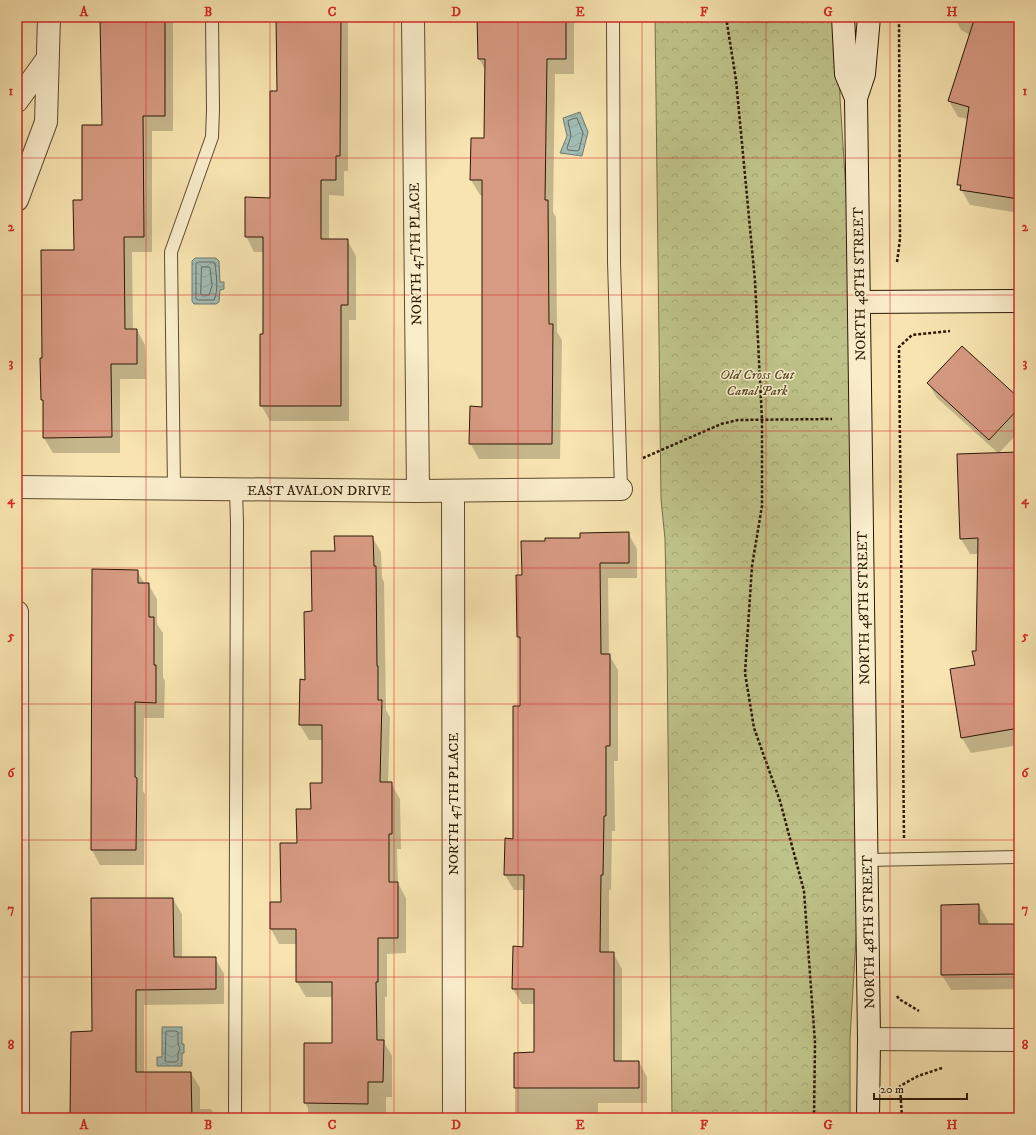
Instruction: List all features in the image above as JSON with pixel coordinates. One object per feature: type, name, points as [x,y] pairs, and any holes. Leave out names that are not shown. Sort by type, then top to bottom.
[{"type":"street","points":[[17,200],[46,122],[49,17]]},
{"type":"street","name":"NORTH 47TH PLACE","points":[[413,17],[418,491]]},
{"type":"street","name":"NORTH 48TH STREET","points":[[843,17],[846,74],[856,98]]},
{"type":"street","name":"NORTH 48TH STREET","points":[[868,1118],[869,1039],[867,860],[856,98],[864,74],[869,17]]},
{"type":"street","points":[[17,101],[48,58]]},
{"type":"street","points":[[859,302],[1019,301]]},
{"type":"street","name":"EAST AVALON DRIVE","points":[[17,487],[418,491],[621,489]]},
{"type":"street","name":"NORTH 47TH PLACE","points":[[453,491],[454,1118]]},
{"type":"street","points":[[17,612],[18,1118]]},
{"type":"street","points":[[869,1039],[1019,1040]]},
{"type":"lane","points":[[174,488],[171,252],[212,137],[214,110],[212,17]]},
{"type":"lane","points":[[613,17],[614,262],[621,489]]},
{"type":"lane","points":[[235,1118],[237,751],[236,489]]},
{"type":"lane","points":[[867,860],[1019,857]]},
{"type":"path","points":[[726,17],[736,80],[753,258],[762,420],[762,506],[752,566],[745,673],[754,728],[780,801],[804,891],[815,1043],[814,1118]]},
{"type":"path","points":[[897,262],[900,239],[899,17]]},
{"type":"path","points":[[904,838],[899,347],[912,335],[955,330]]},
{"type":"path","points":[[621,468],[721,424],[738,420],[861,419]]},
{"type":"path","points":[[902,1118],[900,1086],[918,1076],[942,1068]]},
{"type":"green space","name":"Old Cross Cut Canal Park","points":[[655,17],[838,17],[840,98],[853,302],[861,858],[850,1038],[850,1118],[672,1118],[667,644],[665,539],[661,499]]},
{"type":"water","points":[[580,112],[588,132],[582,156],[560,153],[567,136],[563,118]]},
{"type":"water","points":[[195,258],[216,258],[219,261],[220,282],[224,282],[224,289],[220,290],[219,302],[216,304],[194,304],[192,301],[192,261]]},
{"type":"water","points":[[162,1027],[182,1027],[182,1044],[184,1044],[184,1053],[182,1053],[182,1066],[157,1066],[157,1057],[162,1057]]},
{"type":"building","points":[[100,17],[165,17],[165,116],[143,116],[144,237],[124,237],[125,329],[137,329],[137,364],[111,364],[112,437],[43,438],[43,400],[41,400],[40,358],[42,358],[41,250],[74,250],[73,200],[82,200],[82,125],[102,125]]},
{"type":"building","points":[[276,17],[341,17],[340,156],[336,156],[336,180],[321,180],[321,239],[348,239],[348,305],[341,305],[341,406],[260,406],[260,334],[263,334],[263,237],[245,237],[245,197],[270,198],[270,91],[277,91]]},
{"type":"building","points":[[477,17],[566,17],[566,59],[547,59],[545,200],[548,200],[549,324],[553,324],[552,444],[469,444],[470,406],[482,407],[482,180],[470,180],[471,138],[484,138],[485,59],[478,59]]},
{"type":"building","points":[[975,17],[1019,17],[1019,199],[960,190],[961,185],[957,185],[969,107],[948,101]]},
{"type":"building","points":[[962,346],[1019,398],[1019,408],[989,440],[927,383]]},
{"type":"building","points":[[1019,452],[1019,728],[961,738],[950,669],[975,665],[972,651],[976,651],[978,538],[960,539],[957,454]]},
{"type":"building","points":[[629,532],[629,563],[600,563],[601,654],[610,654],[610,746],[606,746],[606,816],[604,816],[603,875],[601,875],[600,952],[614,952],[614,1061],[639,1061],[639,1088],[514,1088],[514,1053],[534,1052],[534,989],[512,989],[513,946],[523,947],[524,875],[504,875],[505,838],[513,839],[513,706],[520,706],[520,637],[517,637],[516,575],[522,575],[521,541],[545,541],[545,538],[580,538],[580,533]]},
{"type":"building","points":[[334,536],[373,536],[374,566],[376,566],[378,700],[382,700],[380,782],[392,782],[392,834],[389,834],[389,882],[398,882],[398,938],[378,938],[378,982],[376,982],[377,1040],[384,1040],[383,1082],[368,1082],[368,1104],[304,1103],[304,1043],[332,1043],[332,982],[296,982],[296,929],[270,929],[270,902],[281,902],[280,843],[297,843],[296,809],[311,809],[310,783],[322,783],[322,725],[299,725],[300,679],[305,680],[304,612],[312,611],[311,551],[335,551]]},
{"type":"building","points":[[92,569],[138,570],[138,583],[149,583],[149,617],[154,617],[156,703],[135,702],[135,777],[137,778],[136,850],[91,850]]},
{"type":"building","points":[[91,898],[173,898],[174,957],[216,957],[216,989],[136,990],[136,1072],[191,1072],[192,1118],[70,1118],[71,1032],[92,1031]]},
{"type":"building","points":[[979,904],[979,924],[1019,924],[1019,974],[941,975],[941,905]]}]
